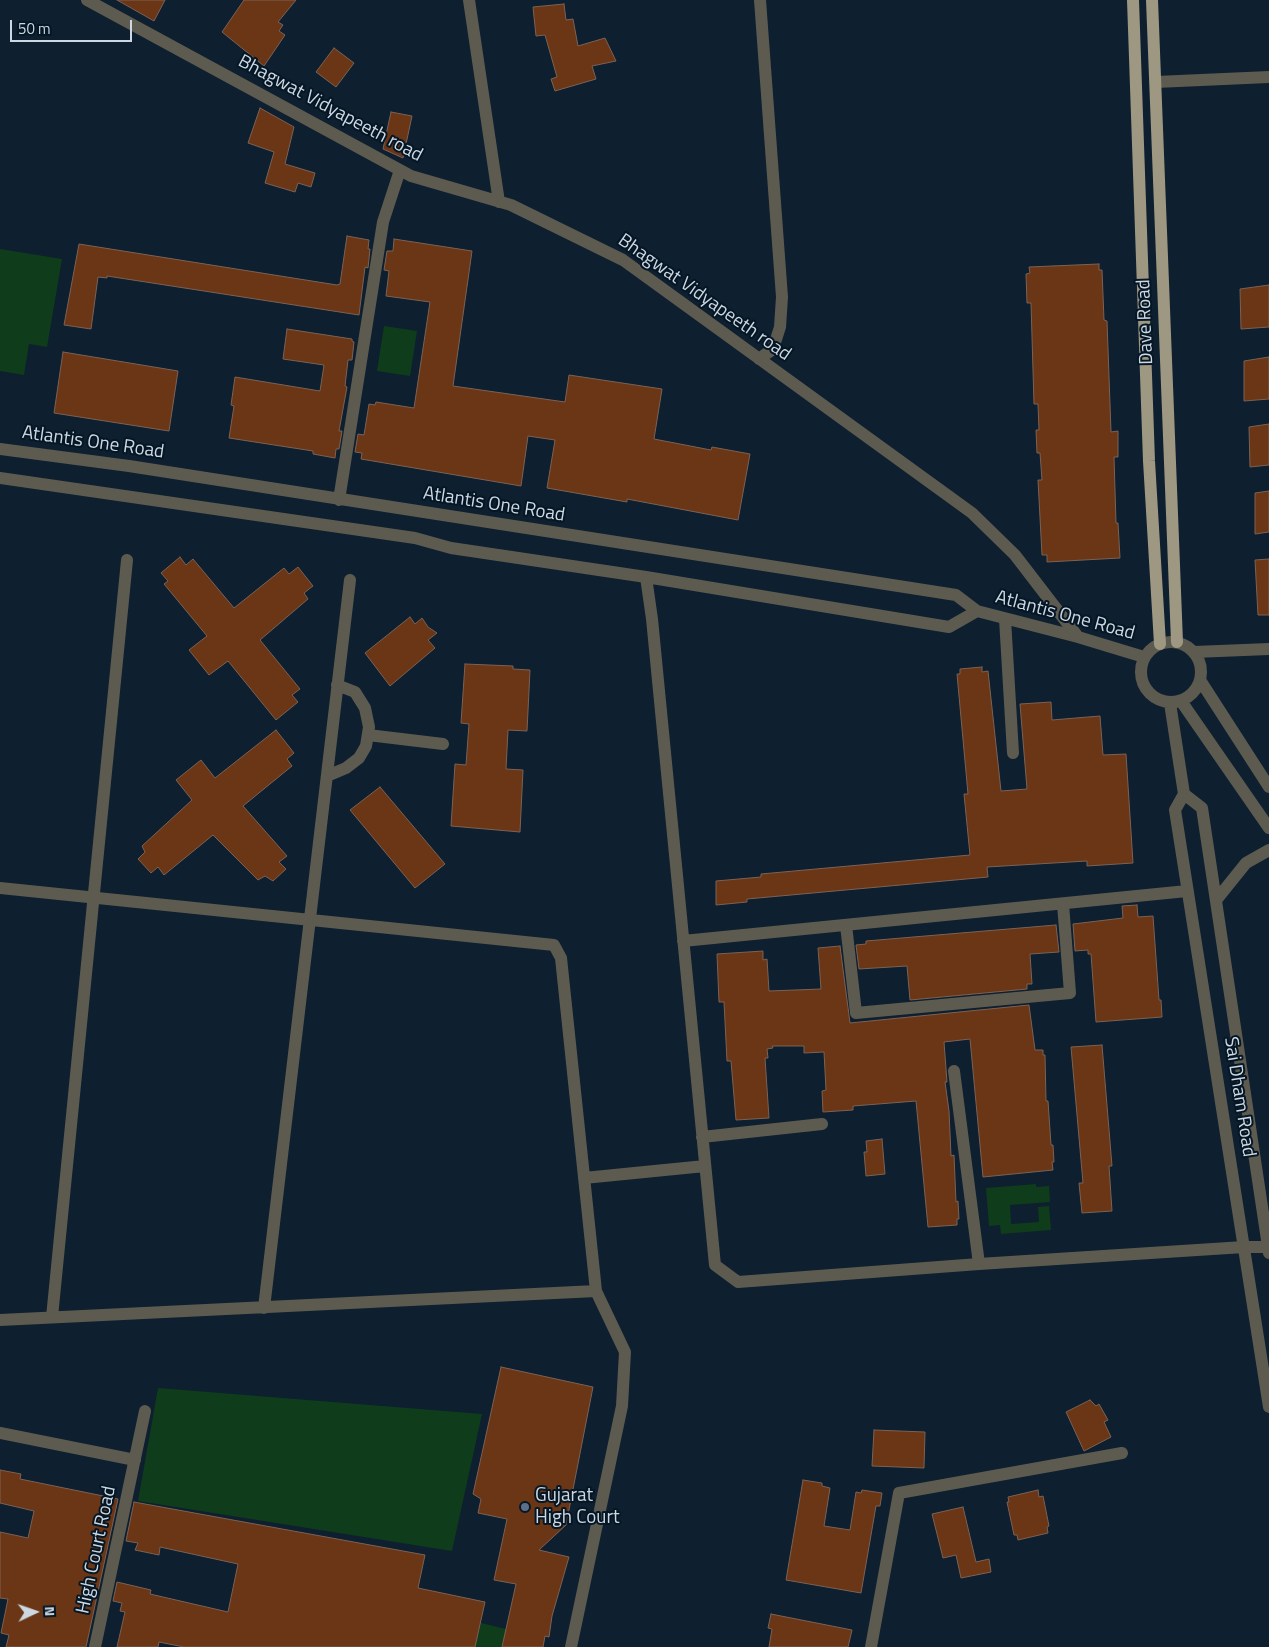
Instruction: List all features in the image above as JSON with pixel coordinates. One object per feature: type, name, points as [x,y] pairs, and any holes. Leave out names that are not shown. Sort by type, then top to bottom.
[{"type":"main road","points":[[1133,0],[1149,461],[1160,644]]},
{"type":"main road","name":"Dave Road","points":[[1152,0],[1177,642]]},
{"type":"street","name":"Bhagwat Vidyapeeth road","points":[[87,0],[411,176],[511,205],[623,260],[972,513],[1015,554],[1078,637]]},
{"type":"street","points":[[469,0],[499,202]]},
{"type":"street","points":[[759,359],[772,349],[780,327],[782,297],[760,0]]},
{"type":"street","points":[[1156,82],[1269,77]]},
{"type":"street","points":[[339,500],[382,222],[400,170]]},
{"type":"street","name":"Atlantis One Road","points":[[0,448],[129,466],[956,595],[976,611],[1078,637],[1144,657]]},
{"type":"street","name":"Atlantis One Road","points":[[0,478],[415,538],[451,548],[646,577],[949,627],[976,611]]},
{"type":"street","points":[[52,1317],[127,560]]},
{"type":"street","points":[[646,577],[715,1266],[738,1282],[1244,1247],[1269,1250]]},
{"type":"street","points":[[264,1308],[350,580]]},
{"type":"street","points":[[1005,619],[1013,753]]},
{"type":"street","points":[[1200,680],[1190,696],[1176,702],[1151,696],[1144,688],[1141,678],[1141,667],[1144,657],[1150,650],[1160,644],[1177,642],[1194,652],[1199,661],[1200,680],[1269,787]]},
{"type":"street","points":[[1194,652],[1269,649]]},
{"type":"street","points":[[327,776],[346,768],[359,758],[366,746],[369,727],[365,708],[355,692],[337,685]]},
{"type":"street","points":[[1176,702],[1269,828]]},
{"type":"street","name":"Sai Dham Road","points":[[1176,702],[1184,794],[1175,810],[1269,1407]]},
{"type":"street","points":[[368,735],[443,744]]},
{"type":"street","name":"Sai Dham Road","points":[[1184,794],[1202,808],[1218,899],[1269,1250]]},
{"type":"street","points":[[1218,899],[1246,863],[1269,850]]},
{"type":"street","points":[[0,888],[554,946],[562,958],[596,1291],[625,1352],[622,1406],[571,1647]]},
{"type":"street","points":[[683,941],[1187,891]]},
{"type":"street","points":[[846,925],[856,1013],[1070,993],[1063,904]]},
{"type":"street","points":[[954,1070],[979,1264]]},
{"type":"street","points":[[702,1136],[822,1124]]},
{"type":"street","points":[[584,1178],[705,1166]]},
{"type":"street","points":[[0,1320],[596,1291]]},
{"type":"street","name":"High Court Road","points":[[95,1647],[145,1412]]},
{"type":"street","points":[[0,1433],[135,1460]]},
{"type":"street","points":[[871,1647],[899,1494],[1122,1453]]},
{"type":"green space","points":[[0,249],[62,259],[47,347],[29,344],[24,375],[0,371]]},
{"type":"green space","points":[[384,326],[417,331],[410,376],[377,371]]},
{"type":"green space","points":[[1036,1184],[1036,1187],[1049,1186],[1050,1202],[1010,1205],[1011,1224],[1039,1222],[1038,1207],[1049,1206],[1051,1230],[1001,1234],[1000,1225],[989,1226],[986,1188]]},
{"type":"green space","points":[[158,1388],[482,1414],[452,1551],[138,1501]]},
{"type":"green space","points":[[481,1623],[506,1629],[502,1647],[475,1647]]},
{"type":"building","points":[[117,0],[165,0],[154,21]]},
{"type":"building","points":[[244,0],[296,0],[278,22],[283,25],[279,31],[285,35],[264,66],[222,32]]},
{"type":"building","points":[[564,4],[566,20],[573,19],[578,46],[605,38],[616,61],[592,66],[596,79],[555,91],[551,79],[557,77],[545,35],[536,36],[533,7]]},
{"type":"building","points":[[334,48],[354,63],[336,87],[316,72]]},
{"type":"building","points":[[260,108],[294,127],[285,164],[315,173],[311,187],[298,183],[295,192],[265,183],[274,152],[248,143]]},
{"type":"building","points":[[391,112],[412,116],[403,158],[383,149]]},
{"type":"building","points":[[347,236],[369,240],[368,268],[365,267],[359,315],[107,276],[107,278],[98,277],[91,329],[64,325],[79,244],[337,285],[340,284]]},
{"type":"building","points":[[394,239],[472,251],[453,386],[565,402],[569,375],[662,389],[654,439],[711,450],[712,447],[750,454],[738,520],[627,499],[627,502],[547,488],[555,440],[528,436],[521,486],[361,459],[362,453],[355,452],[358,434],[364,435],[369,404],[375,405],[376,402],[414,408],[430,302],[386,296],[389,271],[384,270],[387,251],[393,251]]},
{"type":"building","points":[[1099,264],[1099,270],[1102,270],[1104,320],[1107,321],[1111,432],[1118,431],[1118,457],[1114,457],[1116,523],[1118,523],[1120,558],[1047,562],[1047,555],[1042,555],[1038,480],[1042,480],[1040,453],[1037,453],[1036,430],[1039,430],[1038,404],[1034,404],[1031,303],[1027,303],[1026,274],[1030,273],[1029,267]]},
{"type":"building","points":[[1269,285],[1269,327],[1241,329],[1240,289]]},
{"type":"building","points":[[287,329],[352,339],[354,342],[352,360],[348,360],[345,386],[347,387],[339,431],[342,431],[339,449],[336,449],[335,458],[313,454],[313,451],[229,438],[234,406],[231,405],[235,377],[320,391],[324,365],[283,359]]},
{"type":"building","points":[[63,352],[178,371],[169,431],[54,413]]},
{"type":"building","points":[[1269,357],[1269,399],[1244,401],[1244,361]]},
{"type":"building","points":[[1269,424],[1269,465],[1250,467],[1249,427]]},
{"type":"building","points":[[1269,491],[1269,532],[1255,534],[1255,493]]},
{"type":"building","points":[[180,557],[186,565],[193,559],[234,608],[284,568],[289,574],[298,567],[313,586],[304,593],[308,599],[260,640],[300,689],[292,695],[298,702],[276,720],[228,661],[209,675],[189,650],[207,636],[164,584],[168,581],[161,573]]},
{"type":"building","points":[[1269,559],[1269,615],[1258,615],[1255,560]]},
{"type":"building","points":[[410,617],[415,624],[422,618],[428,627],[437,633],[428,640],[435,648],[390,686],[365,653]]},
{"type":"building","points":[[465,664],[513,666],[513,669],[530,670],[527,731],[508,730],[506,769],[523,770],[520,832],[451,826],[455,764],[466,765],[469,724],[461,723]]},
{"type":"building","points":[[982,667],[982,672],[988,671],[1001,791],[1027,789],[1020,704],[1051,702],[1052,720],[1100,716],[1103,755],[1126,754],[1133,863],[1087,866],[1087,861],[987,867],[988,877],[747,899],[747,902],[716,905],[716,881],[761,877],[761,874],[970,855],[964,794],[968,794],[957,674],[960,674],[960,669]]},
{"type":"building","points":[[276,730],[294,753],[287,759],[292,766],[243,806],[287,856],[279,862],[286,869],[273,881],[265,876],[258,880],[213,835],[164,875],[158,867],[151,873],[138,859],[145,852],[142,846],[192,800],[176,780],[201,760],[215,778]]},
{"type":"building","points":[[380,787],[445,864],[415,888],[350,810]]},
{"type":"building","points":[[1137,905],[1138,917],[1153,916],[1162,1017],[1096,1022],[1091,954],[1088,954],[1088,950],[1075,951],[1073,924],[1123,918],[1122,906]]},
{"type":"building","points":[[1056,925],[1059,952],[1030,954],[1032,984],[1027,984],[1027,989],[910,1000],[907,966],[859,969],[856,945],[866,944],[866,941]]},
{"type":"building","points":[[840,946],[850,1023],[1029,1005],[1035,1050],[1043,1050],[1043,1055],[1045,1055],[1046,1101],[1048,1101],[1051,1145],[1053,1145],[1053,1170],[983,1177],[970,1039],[944,1042],[951,1156],[954,1155],[956,1202],[958,1201],[959,1219],[957,1219],[957,1225],[928,1227],[916,1101],[853,1106],[853,1110],[823,1112],[822,1091],[826,1090],[824,1052],[804,1053],[804,1046],[772,1046],[773,1048],[767,1049],[768,1058],[765,1058],[769,1118],[736,1120],[731,1061],[727,1061],[724,1002],[719,1002],[717,954],[763,951],[763,960],[767,959],[769,991],[821,989],[818,948]]},
{"type":"building","points":[[1102,1045],[1112,1166],[1109,1166],[1112,1211],[1082,1213],[1079,1183],[1083,1183],[1071,1047]]},
{"type":"building","points":[[882,1139],[885,1174],[866,1176],[864,1152],[867,1152],[866,1141]]},
{"type":"building","points":[[501,1367],[593,1387],[566,1525],[539,1550],[569,1557],[552,1616],[549,1637],[545,1636],[543,1647],[502,1647],[516,1584],[494,1580],[507,1519],[478,1513],[481,1499],[473,1494]]},
{"type":"building","points":[[1090,1400],[1096,1406],[1099,1404],[1108,1420],[1104,1422],[1111,1437],[1084,1451],[1066,1412]]},
{"type":"building","points":[[874,1430],[925,1432],[924,1468],[872,1466]]},
{"type":"building","points":[[0,1470],[21,1474],[20,1479],[118,1499],[86,1647],[6,1647],[9,1635],[1,1633],[8,1599],[0,1598],[0,1532],[28,1538],[34,1511],[0,1503]]},
{"type":"building","points":[[803,1480],[822,1483],[822,1486],[830,1488],[824,1526],[850,1530],[856,1492],[861,1493],[862,1490],[882,1493],[880,1506],[876,1506],[861,1593],[786,1580]]},
{"type":"building","points":[[1038,1490],[1039,1497],[1043,1496],[1049,1526],[1047,1527],[1048,1533],[1018,1540],[1017,1535],[1014,1535],[1007,1502],[1009,1502],[1008,1497]]},
{"type":"building","points":[[134,1502],[425,1555],[418,1588],[485,1602],[475,1647],[184,1647],[159,1642],[158,1647],[117,1647],[125,1612],[120,1611],[122,1603],[113,1601],[117,1582],[151,1590],[150,1594],[228,1612],[238,1564],[160,1547],[159,1555],[135,1550],[138,1543],[126,1541]]},
{"type":"building","points":[[963,1507],[976,1562],[989,1559],[991,1572],[961,1578],[956,1555],[943,1558],[932,1514]]},
{"type":"building","points":[[771,1614],[852,1630],[848,1647],[769,1647],[772,1629],[768,1628]]},
{"type":"place","name":"Gujarat High Court","points":[[525,1507]]}]
